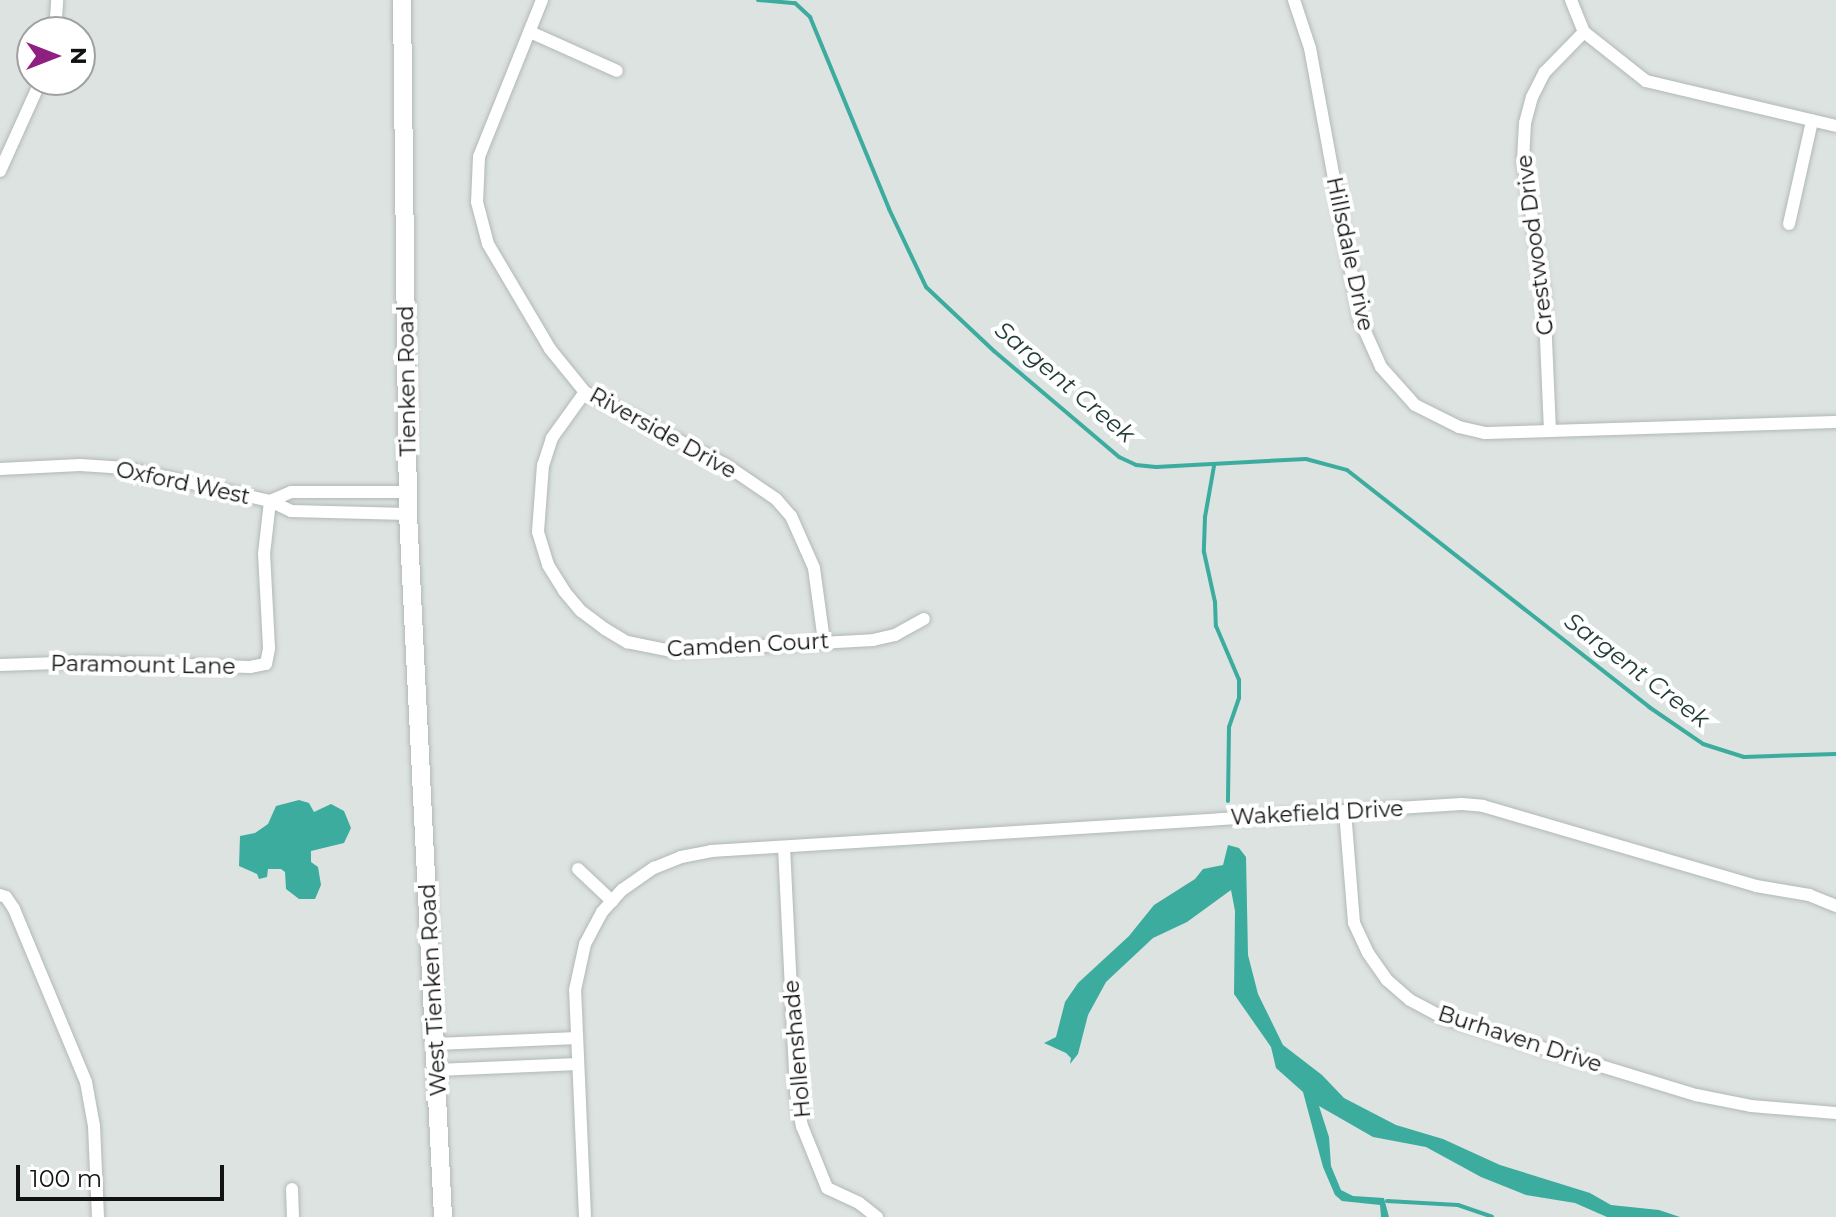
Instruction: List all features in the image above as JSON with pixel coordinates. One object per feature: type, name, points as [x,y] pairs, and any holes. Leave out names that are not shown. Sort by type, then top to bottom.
[{"type":"street","name":"Tienken Road","points":[[402,0],[408,514],[421,762]]},
{"type":"street","name":"Riverside Drive","points":[[542,0],[479,157],[477,202],[488,244],[550,349],[585,392],[726,465],[776,499],[803,538],[814,568],[824,641]]},
{"type":"street","name":"Hillsdale Drive","points":[[1294,0],[1310,48],[1360,320],[1381,367],[1415,405],[1459,427],[1485,433],[1836,422]]},
{"type":"street","points":[[1571,0],[1584,32],[1646,81],[1836,126]]},
{"type":"street","points":[[530,32],[617,71]]},
{"type":"street","name":"Crestwood Drive","points":[[1550,431],[1544,293],[1523,161],[1525,123],[1532,97],[1545,72],[1584,32]]},
{"type":"street","points":[[0,171],[34,96]]},
{"type":"street","points":[[1789,224],[1812,121]]},
{"type":"street","name":"Camden Court","points":[[585,392],[552,438],[543,465],[537,517],[548,565],[581,611],[627,642],[672,651],[873,640],[895,635],[924,619]]},
{"type":"street","name":"Oxford West","points":[[0,469],[80,465],[126,468],[270,501],[291,511],[408,514]]},
{"type":"street","name":"Oxford West","points":[[270,501],[291,492],[408,492]]},
{"type":"street","name":"Paramount Lane","points":[[0,665],[87,662],[250,667],[266,664],[269,648],[264,554],[270,501]]},
{"type":"street","name":"West Tienken Road","points":[[421,762],[443,1217]]},
{"type":"street","name":"Wakefield Drive","points":[[585,1217],[575,990],[585,944],[602,912],[612,901],[654,868],[681,857],[784,847],[1462,804],[1483,806],[1756,886],[1809,895],[1836,906]]},
{"type":"street","name":"Burhaven Drive","points":[[1345,811],[1354,923],[1368,953],[1387,980],[1410,1000],[1444,1018],[1696,1095],[1751,1106],[1836,1113]]},
{"type":"street","name":"Hollenshade","points":[[784,847],[796,1093],[802,1126],[827,1188],[859,1203],[877,1217]]},
{"type":"street","points":[[578,869],[612,901]]},
{"type":"street","points":[[3,896],[86,1082],[94,1126],[98,1217]]},
{"type":"street","points":[[436,1044],[577,1038]]},
{"type":"street","points":[[436,1070],[578,1064]]},
{"type":"street","points":[[292,1189],[293,1217]]},
{"type":"shaded area","points":[[299,800],[309,803],[314,812],[331,804],[344,811],[351,828],[344,843],[311,851],[311,862],[318,867],[321,885],[315,899],[299,899],[286,889],[285,872],[281,869],[268,869],[267,877],[259,879],[257,874],[239,866],[240,836],[255,833],[268,824],[276,806]]},
{"type":"shaded area","points":[[1228,845],[1239,848],[1246,857],[1248,955],[1258,994],[1283,1045],[1322,1075],[1344,1098],[1396,1125],[1443,1139],[1500,1165],[1590,1193],[1611,1205],[1659,1210],[1680,1217],[1607,1217],[1575,1203],[1526,1195],[1481,1177],[1426,1147],[1373,1137],[1319,1106],[1329,1137],[1331,1166],[1341,1190],[1353,1196],[1384,1198],[1389,1217],[1381,1217],[1380,1205],[1342,1201],[1335,1195],[1323,1167],[1303,1092],[1276,1068],[1271,1047],[1234,994],[1235,911],[1231,890],[1187,922],[1153,938],[1106,982],[1088,1015],[1078,1054],[1070,1064],[1071,1058],[1066,1053],[1044,1043],[1056,1037],[1065,1002],[1078,983],[1129,936],[1154,905],[1195,879],[1203,869],[1223,865]]},
{"type":"waterway","name":"Sargent Creek","points":[[758,0],[795,3],[810,17],[889,209],[926,287],[994,351],[1119,457],[1136,465],[1156,467],[1306,459],[1347,470],[1649,707],[1703,744],[1744,757],[1836,754]]},
{"type":"waterway","points":[[1214,466],[1205,517],[1204,552],[1215,602],[1216,626],[1239,680],[1239,698],[1229,727],[1228,801]]},
{"type":"waterway","points":[[1387,1201],[1458,1205],[1492,1217]]}]
